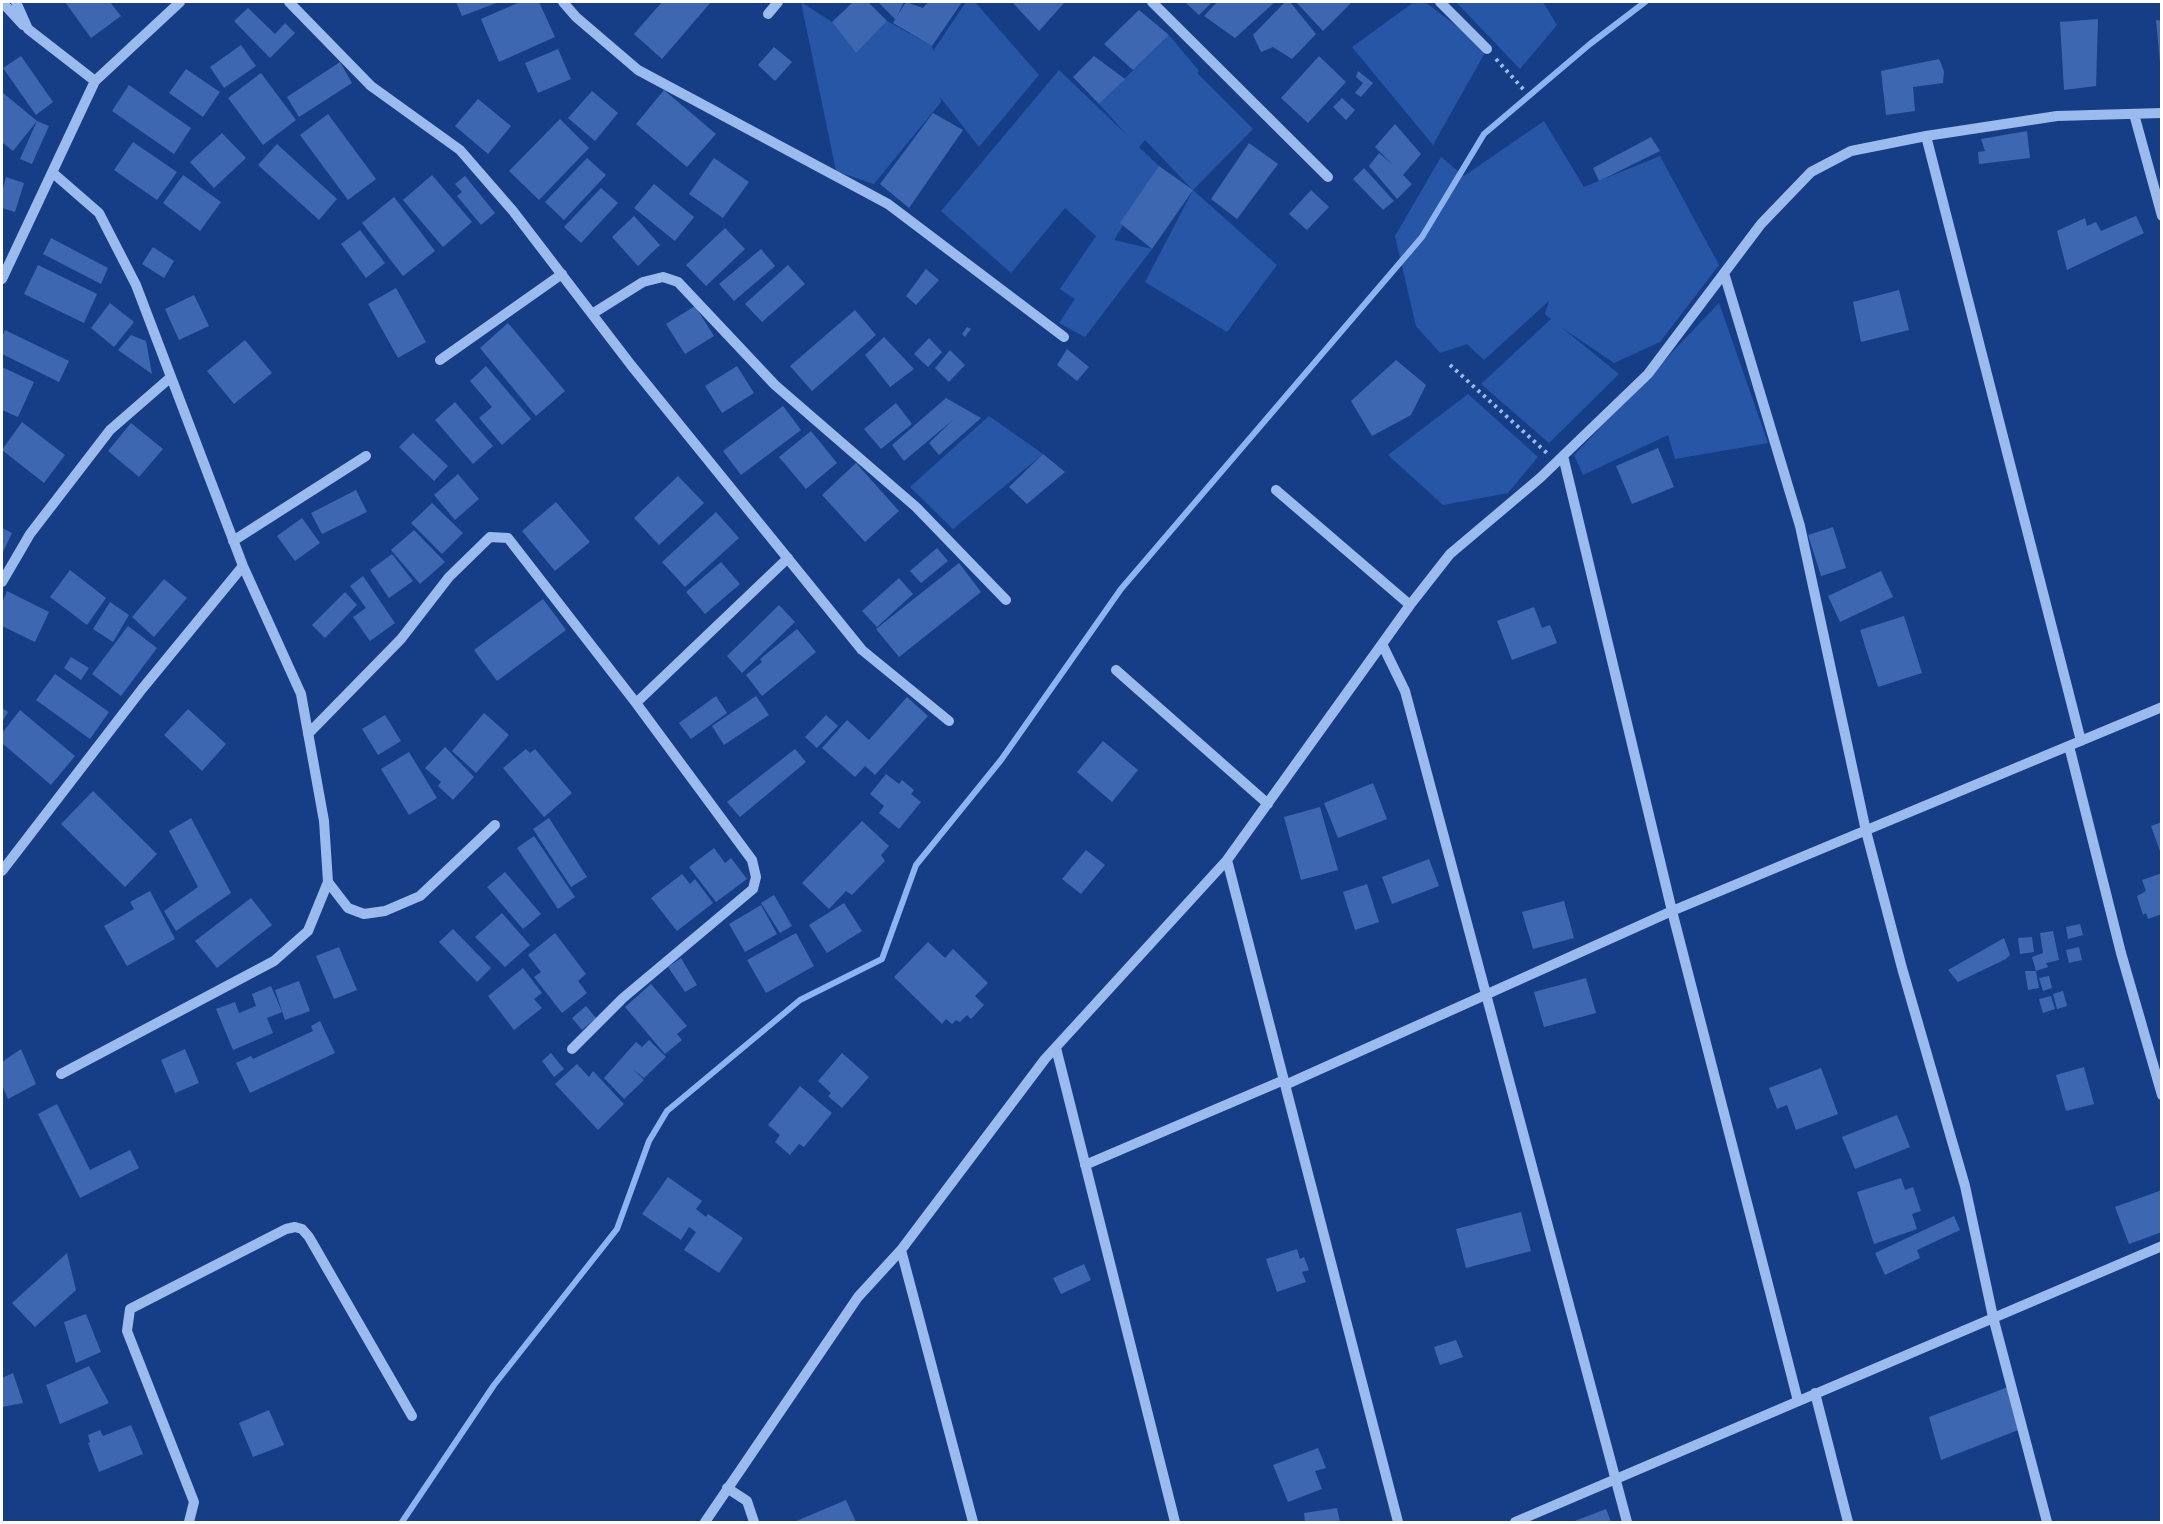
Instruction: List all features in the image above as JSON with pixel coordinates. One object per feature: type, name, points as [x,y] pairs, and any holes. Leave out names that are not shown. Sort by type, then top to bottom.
[{"type":"street","points":[[2,2],[28,29],[95,81]]},
{"type":"street","points":[[16,2],[28,29]]},
{"type":"street","points":[[2,279],[95,81],[180,2]]},
{"type":"street","points":[[289,2],[371,86],[460,150],[513,211],[592,314],[862,650],[949,721]]},
{"type":"street","points":[[563,2],[576,17],[638,70],[888,204],[1064,337]]},
{"type":"street","points":[[768,14],[778,2]]},
{"type":"street","points":[[1152,2],[1329,177]]},
{"type":"street","points":[[1440,2],[1487,49]]},
{"type":"street","points":[[705,1522],[858,1297],[901,1250],[1056,1048],[1227,860],[1410,605],[1450,554],[1560,459],[1648,374],[1761,224],[1811,172],[1851,151],[1926,136],[2057,116],[2162,113]]},
{"type":"street","points":[[2134,114],[2162,216]]},
{"type":"street","points":[[1926,136],[2081,741]]},
{"type":"street","points":[[53,173],[99,213],[136,285],[243,566],[301,694],[324,821],[328,882],[308,931],[274,961],[61,1074]]},
{"type":"street","points":[[1724,273],[1800,526],[1866,831],[1902,968],[1965,1186],[1993,1317],[2047,1522]]},
{"type":"street","points":[[440,360],[562,274]]},
{"type":"street","points":[[592,314],[643,282],[663,277],[678,282],[775,385],[915,507],[1006,600]]},
{"type":"street","points":[[2,582],[30,534],[110,430],[171,377]]},
{"type":"street","points":[[233,541],[366,456]]},
{"type":"street","points":[[1560,459],[1672,911],[1798,1401]]},
{"type":"street","points":[[1276,490],[1410,605]]},
{"type":"street","points":[[308,734],[401,639],[449,577],[490,537],[508,538],[636,703],[752,860],[756,877],[753,889],[623,998],[572,1049]]},
{"type":"street","points":[[636,703],[788,558]]},
{"type":"street","points":[[2,871],[142,689],[243,566]]},
{"type":"street","points":[[1382,644],[1405,690],[1627,1522]]},
{"type":"street","points":[[1116,670],[1268,804]]},
{"type":"street","points":[[1085,1165],[1285,1083],[1672,911],[2162,707]]},
{"type":"street","points":[[2068,746],[2121,953],[2162,1095]]},
{"type":"street","points":[[328,882],[348,908],[364,914],[385,911],[420,896],[495,825]]},
{"type":"street","points":[[1227,860],[1398,1522]]},
{"type":"street","points":[[1056,1048],[1175,1522]]},
{"type":"street","points":[[189,1522],[194,1502],[127,1331],[130,1309],[286,1229],[295,1227],[302,1229],[309,1237],[412,1416]]},
{"type":"street","points":[[1515,1522],[2162,1246]]},
{"type":"street","points":[[901,1250],[973,1522]]},
{"type":"street","points":[[1815,1393],[1848,1522]]},
{"type":"street","points":[[727,1488],[747,1501],[754,1522]]},
{"type":"path","points":[[1487,49],[1524,90]]},
{"type":"path","points":[[1450,365],[1560,459]]},
{"type":"shaded area","points":[[801,2],[832,22],[856,53],[887,21],[932,46],[933,51],[966,2],[975,2],[1039,75],[979,147],[940,97],[941,102],[874,184],[836,171]]},
{"type":"shaded area","points":[[1414,2],[1425,2],[1487,49],[1433,145],[1352,47]]},
{"type":"shaded area","points":[[1456,2],[1543,2],[1557,25],[1520,69]]},
{"type":"shaded area","points":[[1169,35],[1199,71],[1197,73],[1253,129],[1193,190],[1145,140],[1139,147],[1159,166],[1114,240],[1152,249],[1085,337],[1059,323],[1075,299],[1060,289],[1096,236],[1065,208],[1011,273],[941,211],[1059,70],[1128,136],[1099,104]]},
{"type":"shaded area","points":[[1544,121],[1584,187],[1660,156],[1719,265],[1660,342],[1614,363],[1561,327],[1619,374],[1549,443],[1481,384],[1551,319],[1545,314],[1549,301],[1484,360],[1467,344],[1440,353],[1416,326],[1395,236],[1441,157],[1464,176]]},
{"type":"shaded area","points":[[1193,190],[1277,265],[1227,332],[1145,282]]},
{"type":"shaded area","points":[[1719,303],[1768,443],[1675,459],[1668,435],[1583,475],[1574,455]]},
{"type":"shaded area","points":[[1468,394],[1538,457],[1508,493],[1443,505],[1388,455]]},
{"type":"shaded area","points":[[989,416],[1043,454],[953,529],[910,487]]},
{"type":"building","points":[[65,2],[110,2],[121,16],[91,38]]},
{"type":"building","points":[[456,2],[499,2],[462,16]]},
{"type":"building","points":[[520,2],[539,2],[555,37],[499,62],[481,19]]},
{"type":"building","points":[[662,2],[711,2],[662,59],[634,34]]},
{"type":"building","points":[[853,2],[868,2],[887,21],[856,53],[832,22]]},
{"type":"building","points":[[878,2],[904,2],[897,16],[906,2],[923,8],[928,2],[962,2],[932,46],[893,23],[895,19]]},
{"type":"building","points":[[1012,2],[1065,2],[1039,31]]},
{"type":"building","points":[[1185,2],[1212,2],[1199,15]]},
{"type":"building","points":[[1217,2],[1275,2],[1235,38],[1204,16]]},
{"type":"building","points":[[1285,2],[1290,2],[1316,34],[1292,59],[1273,47],[1261,52],[1253,35]]},
{"type":"building","points":[[1296,2],[1352,2],[1323,31]]},
{"type":"building","points":[[248,8],[275,34],[285,23],[295,33],[270,58],[234,21]]},
{"type":"building","points":[[1139,10],[1169,35],[1133,70],[1104,44]]},
{"type":"building","points":[[2098,19],[2096,86],[2064,90],[2060,22]]},
{"type":"building","points":[[2156,20],[2162,21],[2162,62],[2160,62]]},
{"type":"building","points":[[241,45],[256,66],[224,88],[210,67]]},
{"type":"building","points":[[774,47],[792,62],[775,81],[758,65]]},
{"type":"building","points":[[558,49],[571,79],[538,93],[525,63]]},
{"type":"building","points":[[21,56],[53,102],[36,115],[3,68]]},
{"type":"building","points":[[1094,56],[1125,79],[1099,104],[1073,77]]},
{"type":"building","points":[[1319,56],[1346,82],[1308,123],[1281,98]]},
{"type":"building","points":[[1939,59],[1944,71],[1943,83],[1913,87],[1915,111],[1886,115],[1881,71]]},
{"type":"building","points":[[340,62],[352,83],[299,117],[287,97]]},
{"type":"building","points":[[186,69],[220,92],[203,117],[169,93]]},
{"type":"building","points":[[1358,71],[1373,83],[1361,97],[1355,93],[1363,83],[1356,77]]},
{"type":"building","points":[[261,73],[296,120],[263,145],[228,98]]},
{"type":"building","points":[[129,85],[191,128],[174,154],[112,111]]},
{"type":"building","points":[[664,90],[716,134],[687,167],[636,124]]},
{"type":"building","points":[[592,91],[618,113],[595,141],[568,118]]},
{"type":"building","points":[[2,92],[37,121],[13,151],[2,142]]},
{"type":"building","points":[[1342,98],[1355,110],[1346,120],[1333,107]]},
{"type":"building","points":[[478,99],[511,126],[488,154],[455,126]]},
{"type":"building","points":[[933,113],[963,130],[909,208],[880,184]]},
{"type":"building","points":[[328,114],[376,179],[348,200],[300,135]]},
{"type":"building","points":[[560,119],[589,148],[539,200],[509,171]]},
{"type":"building","points":[[37,121],[49,126],[32,164],[20,159]]},
{"type":"building","points":[[1395,124],[1421,154],[1403,175],[1412,184],[1397,199],[1369,166],[1379,153],[1393,165],[1375,147]]},
{"type":"building","points":[[2027,131],[2030,158],[1979,164],[1978,152],[1985,151],[1981,139]]},
{"type":"building","points":[[222,133],[246,158],[214,188],[190,162]]},
{"type":"building","points":[[1651,137],[1660,151],[1599,181],[1593,168]]},
{"type":"building","points":[[133,142],[177,172],[157,200],[114,170]]},
{"type":"building","points":[[1249,143],[1278,164],[1237,219],[1211,199]]},
{"type":"building","points":[[277,144],[337,199],[319,220],[258,165]]},
{"type":"building","points":[[587,158],[606,175],[564,220],[545,202]]},
{"type":"building","points":[[714,158],[749,182],[723,218],[689,194]]},
{"type":"building","points":[[1159,166],[1193,190],[1152,249],[1120,223]]},
{"type":"building","points":[[1364,168],[1394,201],[1383,210],[1353,179]]},
{"type":"building","points":[[183,175],[221,202],[200,231],[163,203]]},
{"type":"building","points":[[432,175],[472,222],[443,247],[403,200]]},
{"type":"building","points":[[465,176],[495,213],[481,225],[457,196],[462,192],[455,184]]},
{"type":"building","points":[[6,177],[24,183],[15,212],[2,208],[2,192]]},
{"type":"building","points":[[654,184],[694,217],[675,241],[634,208]]},
{"type":"building","points":[[601,188],[618,203],[581,243],[564,227]]},
{"type":"building","points":[[1311,190],[1329,207],[1307,230],[1289,214]]},
{"type":"building","points":[[394,197],[435,251],[403,276],[362,223]]},
{"type":"building","points":[[634,216],[660,245],[638,266],[612,237]]},
{"type":"building","points":[[2136,216],[2144,233],[2067,270],[2057,231],[2085,218],[2087,226],[2096,222],[2101,231]]},
{"type":"building","points":[[725,228],[745,249],[706,286],[686,265]]},
{"type":"building","points":[[360,230],[385,263],[366,278],[341,244]]},
{"type":"building","points":[[51,238],[108,268],[101,284],[43,254]]},
{"type":"building","points":[[153,247],[174,261],[164,278],[142,264]]},
{"type":"building","points":[[761,249],[775,266],[734,301],[719,284]]},
{"type":"building","points":[[38,265],[97,294],[84,323],[24,294]]},
{"type":"building","points":[[788,265],[805,284],[762,322],[745,304]]},
{"type":"building","points":[[926,269],[939,280],[916,305],[906,296]]},
{"type":"building","points":[[396,288],[426,342],[398,358],[368,304]]},
{"type":"building","points":[[1899,290],[1909,330],[1861,342],[1853,302]]},
{"type":"building","points":[[194,295],[209,326],[179,340],[165,309]]},
{"type":"building","points":[[110,303],[134,322],[114,347],[91,328]]},
{"type":"building","points":[[695,306],[714,336],[685,354],[666,324]]},
{"type":"building","points":[[855,310],[876,335],[812,391],[790,366]]},
{"type":"building","points":[[508,323],[565,391],[536,416],[480,348]]},
{"type":"building","points":[[967,327],[971,329],[965,337],[962,334]]},
{"type":"building","points":[[5,330],[69,361],[59,382],[2,354],[2,337]]},
{"type":"building","points":[[131,335],[146,341],[152,374],[118,350]]},
{"type":"building","points":[[884,337],[914,369],[890,387],[865,355]]},
{"type":"building","points":[[929,338],[942,352],[928,367],[914,354]]},
{"type":"building","points":[[245,340],[272,373],[234,404],[207,371]]},
{"type":"building","points":[[1067,349],[1089,367],[1077,381],[1057,365]]},
{"type":"building","points":[[950,350],[965,365],[949,382],[935,368]]},
{"type":"building","points":[[1396,360],[1426,385],[1411,415],[1372,436],[1351,401]]},
{"type":"building","points":[[486,366],[531,419],[502,445],[479,418],[492,407],[470,381]]},
{"type":"building","points":[[737,366],[754,393],[722,413],[705,386]]},
{"type":"building","points":[[2,367],[34,382],[18,417],[2,410]]},
{"type":"building","points":[[946,398],[981,418],[939,455],[929,443],[954,419],[904,461],[892,445]]},
{"type":"building","points":[[455,402],[493,446],[473,464],[435,420]]},
{"type":"building","points":[[896,403],[912,424],[881,449],[864,429]]},
{"type":"building","points":[[783,406],[801,430],[741,475],[723,451]]},
{"type":"building","points":[[22,422],[65,455],[44,483],[2,450]]},
{"type":"building","points":[[131,423],[163,449],[139,477],[108,451]]},
{"type":"building","points":[[811,431],[837,463],[806,489],[779,457]]},
{"type":"building","points":[[413,433],[448,466],[434,481],[399,447]]},
{"type":"building","points":[[1658,448],[1674,487],[1632,504],[1616,466]]},
{"type":"building","points":[[1043,454],[1065,472],[1027,504],[1009,487]]},
{"type":"building","points":[[856,463],[899,511],[865,542],[822,495]]},
{"type":"building","points":[[458,474],[479,499],[455,520],[434,495]]},
{"type":"building","points":[[678,476],[704,503],[659,545],[634,518]]},
{"type":"building","points":[[356,490],[367,512],[322,534],[311,513]]},
{"type":"building","points":[[556,502],[590,542],[555,571],[522,531]]},
{"type":"building","points":[[432,503],[463,533],[442,554],[411,523]]},
{"type":"building","points":[[716,512],[739,538],[685,587],[662,562]]},
{"type":"building","points":[[302,518],[320,543],[295,561],[277,536]]},
{"type":"building","points":[[1833,527],[1846,568],[1821,576],[1808,535]]},
{"type":"building","points":[[2,528],[12,533],[2,554]]},
{"type":"building","points":[[414,530],[445,562],[420,584],[391,550]]},
{"type":"building","points":[[937,548],[948,561],[921,583],[910,571]]},
{"type":"building","points":[[392,554],[413,581],[389,598],[370,570]]},
{"type":"building","points":[[721,562],[740,584],[705,614],[686,592]]},
{"type":"building","points":[[959,563],[981,592],[899,657],[876,629]]},
{"type":"building","points":[[70,570],[106,598],[87,625],[50,597]]},
{"type":"building","points":[[1881,571],[1893,597],[1840,622],[1828,596]]},
{"type":"building","points":[[363,576],[395,623],[370,641],[353,617],[366,608],[350,586]]},
{"type":"building","points":[[899,578],[913,594],[877,627],[862,611]]},
{"type":"building","points":[[164,579],[187,598],[154,637],[132,617]]},
{"type":"building","points":[[7,591],[49,612],[35,642],[2,626],[2,603]]},
{"type":"building","points":[[345,592],[357,605],[325,638],[312,625]]},
{"type":"building","points":[[543,599],[566,630],[497,681],[474,650]]},
{"type":"building","points":[[110,602],[129,615],[113,642],[93,629]]},
{"type":"building","points":[[779,605],[795,622],[742,673],[727,656]]},
{"type":"building","points":[[1534,607],[1542,628],[1550,625],[1557,643],[1512,660],[1497,621]]},
{"type":"building","points":[[1904,616],[1922,673],[1878,687],[1860,630]]},
{"type":"building","points":[[128,626],[157,648],[121,696],[92,674]]},
{"type":"building","points":[[797,629],[816,652],[762,696],[746,675],[762,662],[760,659]]},
{"type":"building","points":[[71,657],[89,668],[81,680],[64,668]]},
{"type":"building","points":[[55,674],[109,712],[90,739],[36,700]]},
{"type":"building","points":[[716,696],[727,713],[691,739],[679,723]]},
{"type":"building","points":[[756,696],[769,715],[724,745],[712,726]]},
{"type":"building","points":[[907,697],[928,716],[875,775],[865,766],[855,777],[822,748],[847,720],[869,740]]},
{"type":"building","points":[[2,708],[8,712],[2,722]]},
{"type":"building","points":[[188,709],[226,744],[202,771],[164,735]]},
{"type":"building","points":[[20,710],[75,756],[51,785],[2,743],[2,733]]},
{"type":"building","points":[[484,713],[509,735],[476,773],[452,751]]},
{"type":"building","points":[[385,715],[401,741],[378,755],[362,729]]},
{"type":"building","points":[[826,715],[838,726],[817,748],[805,737]]},
{"type":"building","points":[[1103,741],[1138,770],[1112,802],[1077,772]]},
{"type":"building","points":[[445,747],[474,777],[453,800],[438,786],[441,782],[425,768]]},
{"type":"building","points":[[526,749],[530,753],[535,749],[572,793],[544,817],[503,768]]},
{"type":"building","points":[[795,749],[806,762],[740,817],[727,802]]},
{"type":"building","points":[[409,752],[437,798],[409,815],[381,769]]},
{"type":"building","points":[[886,774],[899,784],[902,780],[914,790],[911,794],[921,802],[899,829],[879,813],[884,806],[870,794]]},
{"type":"building","points":[[1373,783],[1387,819],[1338,838],[1324,803]]},
{"type":"building","points":[[93,791],[157,854],[125,887],[61,824]]},
{"type":"building","points":[[1320,807],[1338,870],[1301,880],[1284,817]]},
{"type":"building","points":[[191,818],[231,893],[176,931],[164,911],[198,887],[169,831]]},
{"type":"building","points":[[549,818],[587,877],[571,887],[533,829]]},
{"type":"building","points":[[862,821],[889,846],[881,855],[885,861],[852,895],[846,891],[829,909],[802,883]]},
{"type":"building","points":[[2162,822],[2162,853],[2161,854],[2151,826]]},
{"type":"building","points":[[534,836],[575,897],[558,909],[517,848]]},
{"type":"building","points":[[714,848],[725,863],[731,858],[747,879],[716,902],[689,867]]},
{"type":"building","points":[[1086,850],[1105,865],[1081,894],[1062,879]]},
{"type":"building","points":[[1429,859],[1439,886],[1392,904],[1382,877]]},
{"type":"building","points":[[505,872],[541,914],[523,929],[487,887]]},
{"type":"building","points":[[2162,873],[2162,914],[2148,919],[2146,913],[2143,915],[2137,896],[2146,891],[2142,880]]},
{"type":"building","points":[[682,874],[690,884],[695,879],[713,903],[677,931],[651,898]]},
{"type":"building","points":[[1367,884],[1379,922],[1355,930],[1343,892]]},
{"type":"building","points":[[150,891],[175,939],[127,966],[104,926],[134,909],[130,902]]},
{"type":"building","points":[[774,895],[792,926],[780,933],[761,903]]},
{"type":"building","points":[[251,898],[272,925],[217,968],[195,941]]},
{"type":"building","points":[[1564,901],[1574,938],[1533,949],[1522,912]]},
{"type":"building","points":[[844,903],[862,931],[827,953],[809,925]]},
{"type":"building","points":[[761,905],[777,934],[745,952],[729,924]]},
{"type":"building","points":[[502,913],[530,945],[505,967],[475,937]]},
{"type":"building","points":[[2080,924],[2083,935],[2068,939],[2066,927]]},
{"type":"building","points":[[453,929],[491,968],[477,982],[439,942]]},
{"type":"building","points":[[2053,931],[2059,960],[2046,963],[2048,967],[2036,971],[2032,957],[2043,953],[2040,933]]},
{"type":"building","points":[[555,933],[586,974],[578,981],[587,993],[562,1013],[534,977],[541,972],[528,955]]},
{"type":"building","points":[[796,933],[814,966],[766,993],[747,960]]},
{"type":"building","points":[[2032,937],[2034,952],[2020,954],[2018,938]]},
{"type":"building","points":[[2004,938],[2010,955],[2006,959],[1958,982],[1948,970]]},
{"type":"building","points":[[928,942],[945,958],[953,949],[988,983],[975,996],[984,1005],[971,1019],[967,1015],[960,1022],[956,1020],[952,1024],[946,1019],[942,1024],[894,977]]},
{"type":"building","points":[[339,947],[357,990],[334,999],[316,956]]},
{"type":"building","points":[[2079,947],[2082,960],[2069,963],[2066,950]]},
{"type":"building","points":[[681,958],[697,985],[685,992],[668,967]]},
{"type":"building","points":[[523,968],[542,993],[534,999],[542,1008],[514,1030],[488,996]]},
{"type":"building","points":[[2025,971],[2036,971],[2039,988],[2028,990]]},
{"type":"building","points":[[2049,976],[2052,988],[2043,991],[2039,978]]},
{"type":"building","points":[[1586,978],[1596,1013],[1544,1027],[1534,992]]},
{"type":"building","points":[[299,981],[310,1011],[285,1020],[275,990]]},
{"type":"building","points":[[651,984],[687,1026],[677,1034],[682,1040],[665,1054],[625,1007]]},
{"type":"building","points":[[271,986],[282,1012],[267,1018],[273,1033],[233,1050],[216,1009],[235,1002],[239,1013],[256,1006],[252,994]]},
{"type":"building","points":[[2063,991],[2067,1006],[2057,1009],[2053,994]]},
{"type":"building","points":[[2051,996],[2055,1009],[2043,1013],[2039,999]]},
{"type":"building","points":[[586,1006],[596,1018],[582,1030],[572,1018]]},
{"type":"building","points":[[320,1021],[335,1053],[250,1093],[236,1063],[251,1056],[253,1059],[313,1031],[311,1026]]},
{"type":"building","points":[[649,1040],[666,1057],[644,1078],[633,1069],[644,1080],[624,1099],[604,1078],[636,1042],[642,1047]]},
{"type":"building","points":[[21,1049],[36,1084],[8,1099],[2,1085],[2,1062]]},
{"type":"building","points":[[185,1049],[199,1083],[175,1093],[161,1060]]},
{"type":"building","points":[[551,1053],[564,1069],[554,1077],[542,1061]]},
{"type":"building","points":[[842,1053],[869,1077],[842,1108],[828,1096],[831,1093],[818,1081]]},
{"type":"building","points":[[577,1064],[589,1077],[593,1071],[624,1104],[598,1130],[555,1084]]},
{"type":"building","points":[[2084,1067],[2094,1104],[2066,1111],[2056,1075]]},
{"type":"building","points":[[1821,1068],[1838,1114],[1796,1130],[1787,1105],[1777,1109],[1769,1088]]},
{"type":"building","points":[[800,1086],[832,1113],[804,1147],[799,1144],[790,1155],[775,1142],[780,1135],[768,1125]]},
{"type":"building","points":[[57,1104],[90,1170],[130,1150],[139,1168],[80,1198],[38,1114]]},
{"type":"building","points":[[1897,1115],[1910,1147],[1855,1169],[1842,1137]]},
{"type":"building","points":[[668,1177],[702,1201],[696,1209],[706,1217],[708,1214],[743,1238],[719,1273],[684,1250],[696,1232],[689,1227],[681,1240],[642,1214]]},
{"type":"building","points":[[1901,1178],[1905,1190],[1913,1187],[1921,1211],[1912,1214],[1917,1229],[1874,1244],[1857,1192]]},
{"type":"building","points":[[2162,1190],[2162,1232],[2129,1244],[2115,1207]]},
{"type":"building","points":[[1521,1212],[1531,1251],[1466,1268],[1456,1229]]},
{"type":"building","points":[[1954,1216],[1960,1230],[1917,1250],[1920,1258],[1885,1275],[1875,1253]]},
{"type":"building","points":[[1297,1249],[1300,1259],[1304,1257],[1309,1270],[1302,1272],[1306,1282],[1277,1292],[1266,1259]]},
{"type":"building","points":[[67,1253],[76,1290],[35,1327],[12,1303]]},
{"type":"building","points":[[1084,1264],[1091,1280],[1061,1294],[1053,1278]]},
{"type":"building","points":[[86,1314],[101,1352],[76,1363],[64,1322]]},
{"type":"building","points":[[1456,1340],[1463,1357],[1440,1365],[1434,1347]]},
{"type":"building","points":[[89,1366],[109,1403],[60,1424],[46,1385]]},
{"type":"building","points":[[13,1373],[23,1403],[2,1407],[2,1378]]},
{"type":"building","points":[[2008,1387],[2021,1429],[1941,1460],[1929,1417]]},
{"type":"building","points":[[269,1410],[284,1445],[253,1457],[239,1423]]},
{"type":"building","points":[[131,1425],[143,1454],[99,1472],[88,1443],[90,1442],[88,1435],[100,1430],[103,1436]]},
{"type":"building","points":[[1318,1448],[1326,1468],[1315,1471],[1322,1489],[1288,1502],[1273,1465]]},
{"type":"building","points":[[846,1500],[856,1522],[794,1522]]},
{"type":"building","points":[[1337,1508],[1340,1522],[1305,1522],[1304,1513]]},
{"type":"building","points":[[1606,1509],[1611,1522],[1572,1522]]},
{"type":"waterway","points":[[402,1522],[494,1385],[617,1229],[649,1141],[667,1111],[800,1000],[882,959],[916,865],[1001,760],[1121,589],[1422,237],[1484,134],[1590,44],[1645,2]]}]
